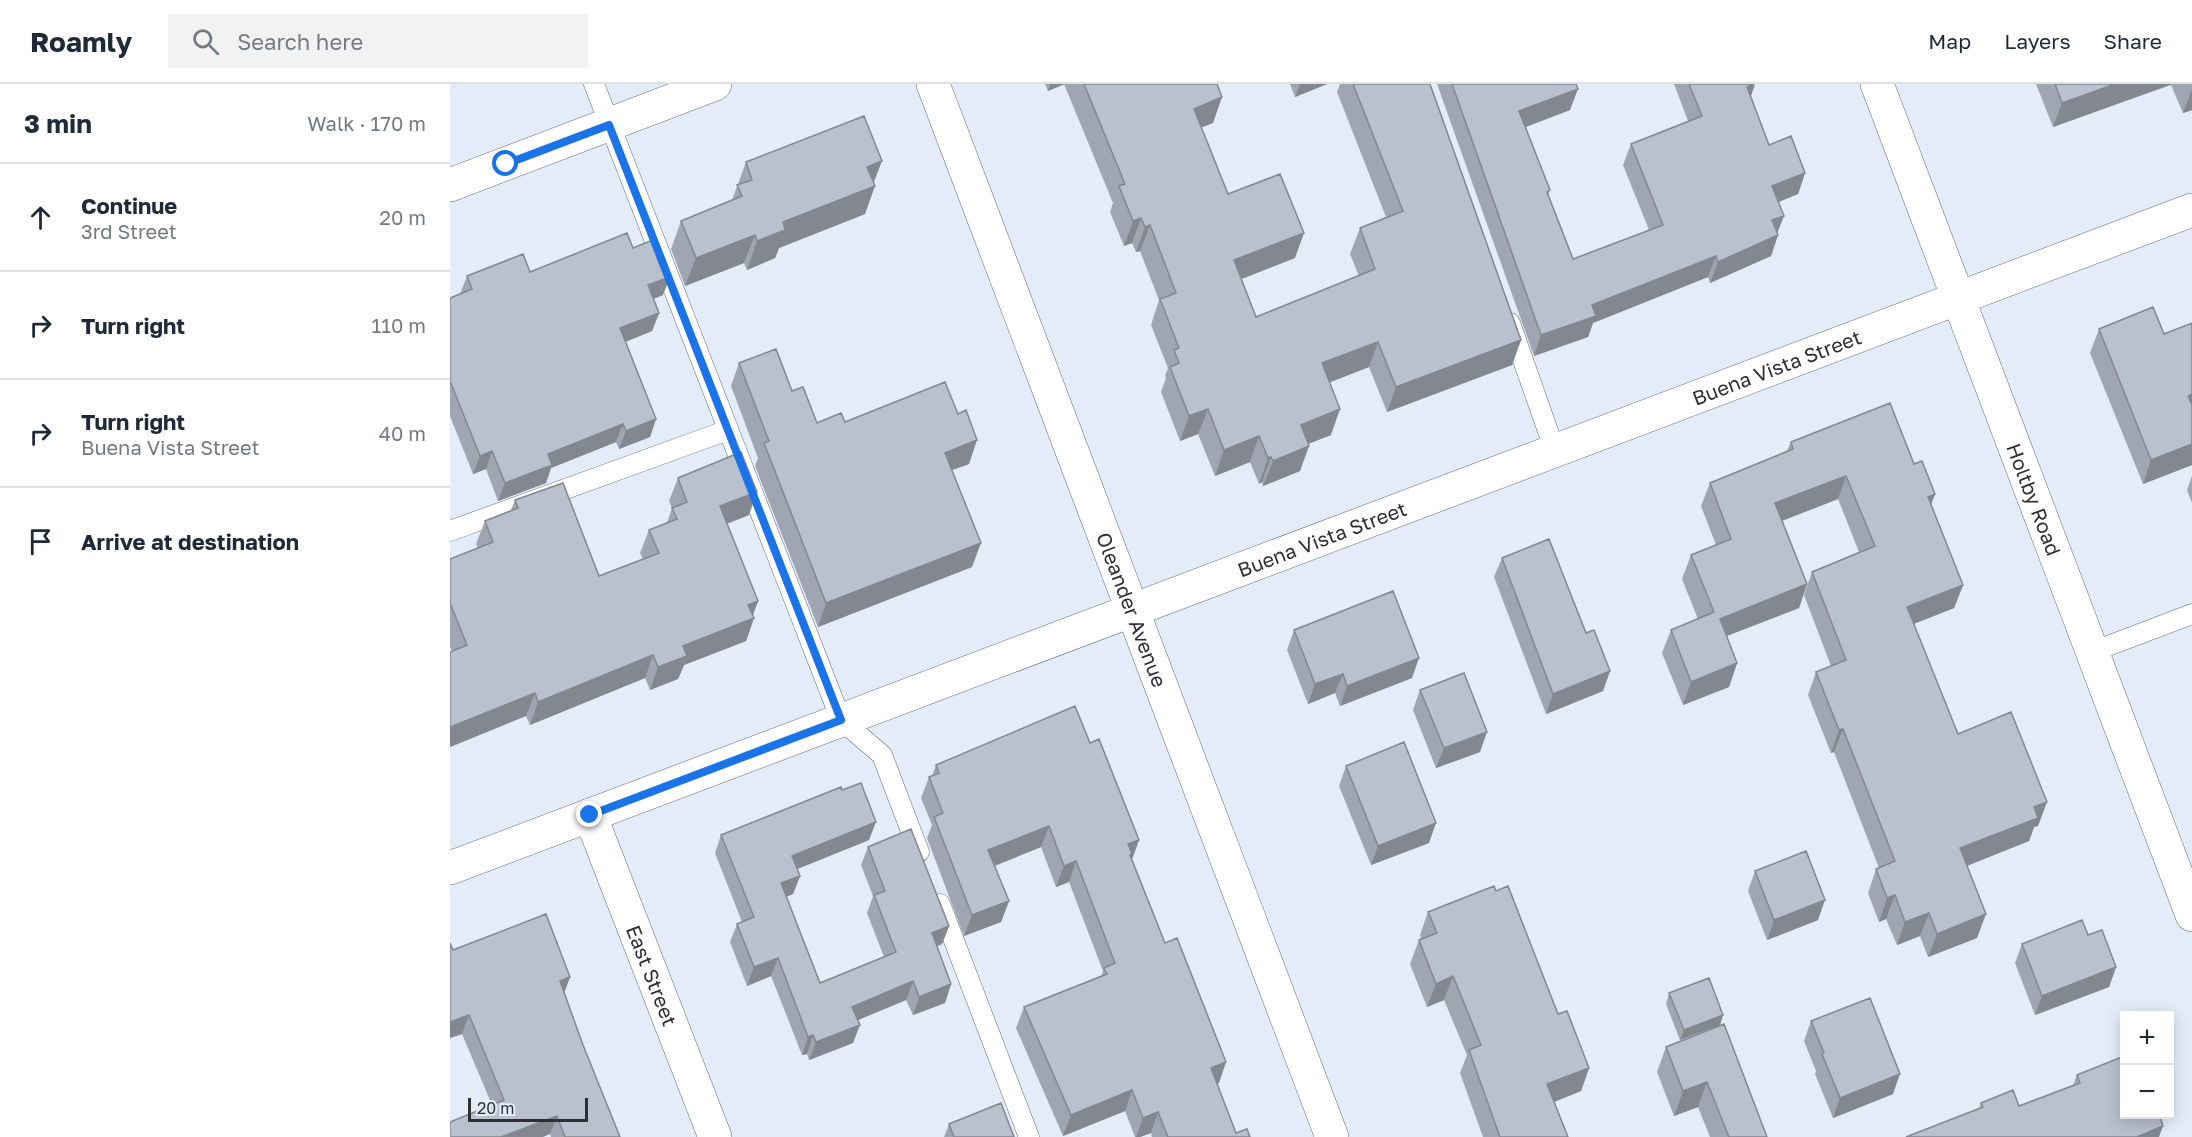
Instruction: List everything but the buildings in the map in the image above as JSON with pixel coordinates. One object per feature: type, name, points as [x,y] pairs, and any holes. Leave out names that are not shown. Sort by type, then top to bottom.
[{"type":"street","points":[[450,185],[716,84]]},
{"type":"street","name":"Oleander Avenue","points":[[933,84],[1332,1137]]},
{"type":"street","name":"Holtby Road","points":[[1877,84],[2192,915]]},
{"type":"street","name":"Buena Vista Street","points":[[450,868],[2192,210]]},
{"type":"street","name":"East Street","points":[[590,815],[714,1137]]},
{"type":"lane","points":[[594,84],[841,720],[882,755],[924,864]]},
{"type":"lane","points":[[1503,306],[1555,451]]},
{"type":"lane","points":[[450,531],[728,430]]},
{"type":"lane","points":[[2092,652],[2192,614]]},
{"type":"lane","points":[[933,886],[1029,1137]]},
{"type":"route","points":[[506,164],[609,125],[841,720],[590,815]]}]
